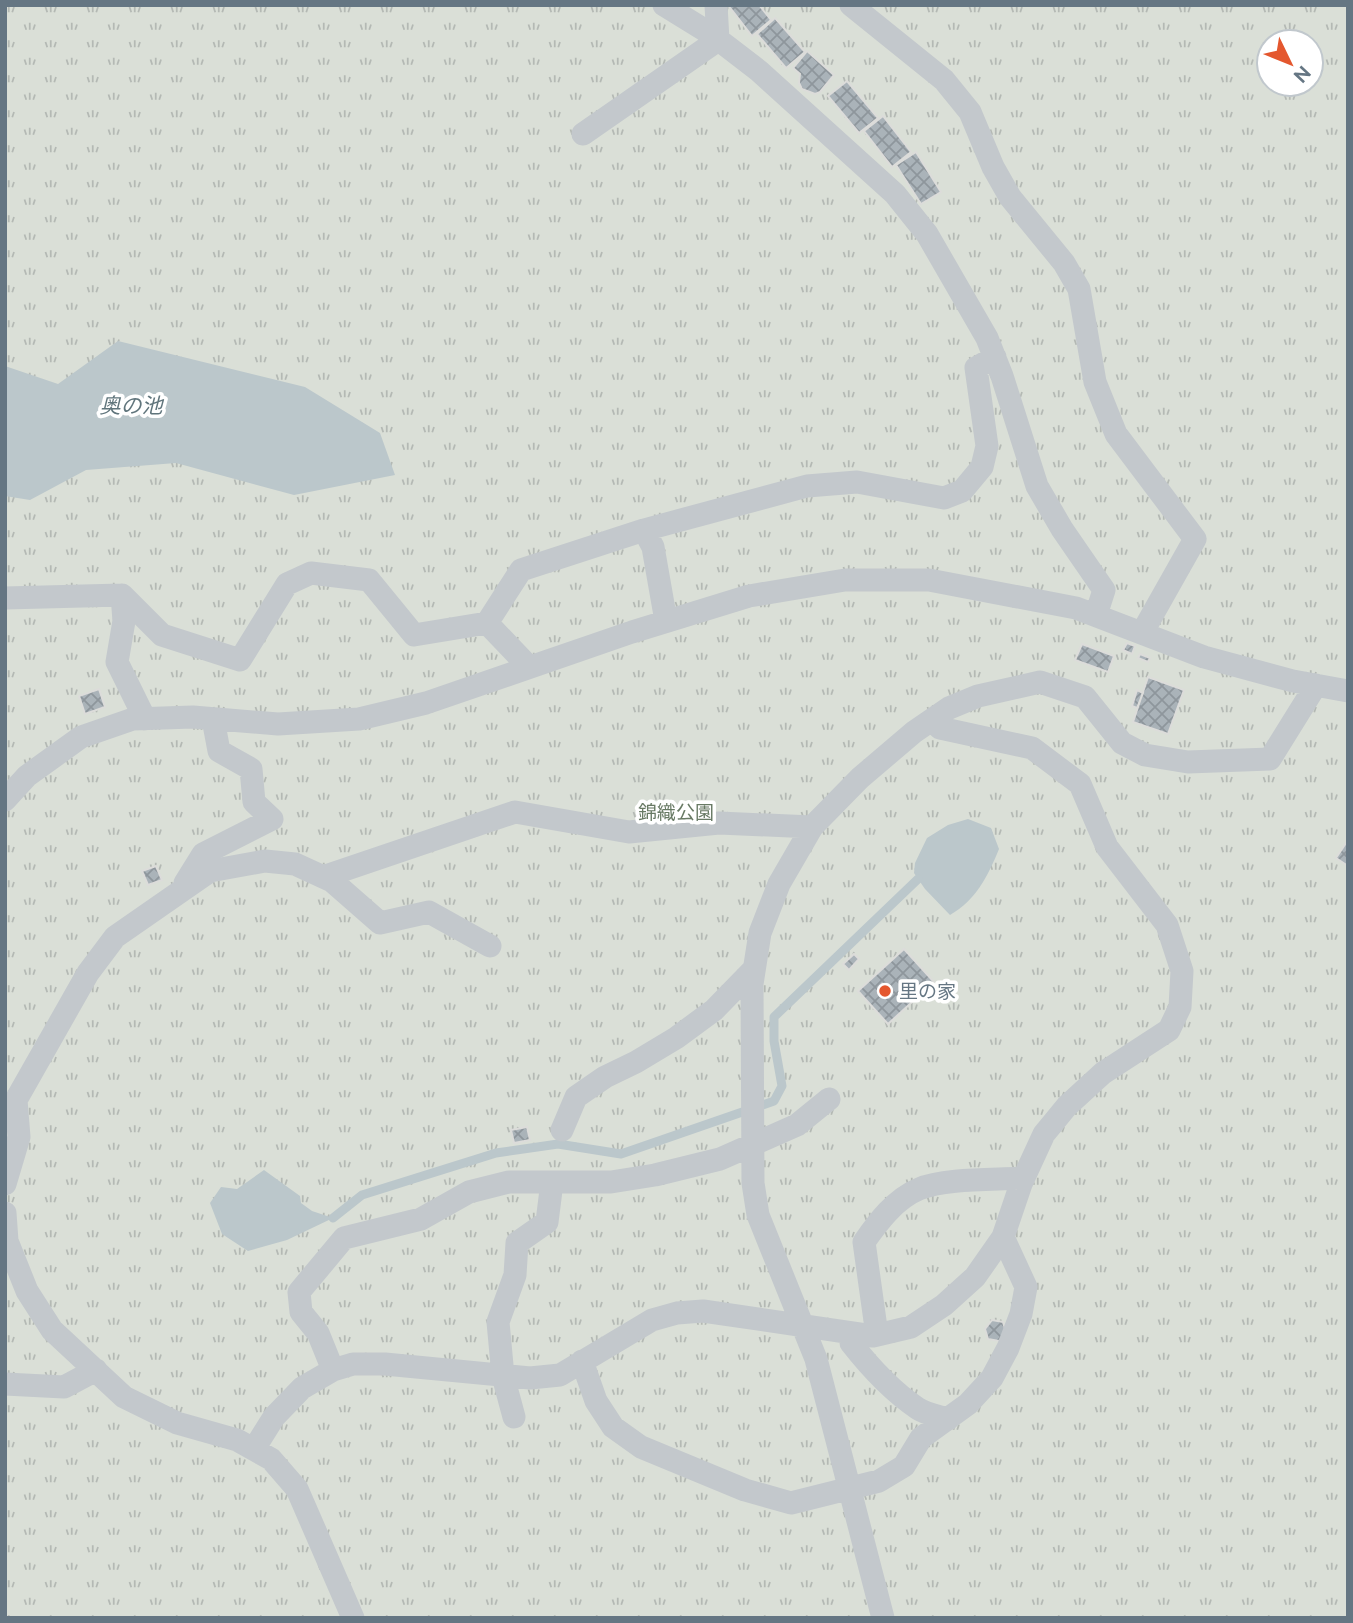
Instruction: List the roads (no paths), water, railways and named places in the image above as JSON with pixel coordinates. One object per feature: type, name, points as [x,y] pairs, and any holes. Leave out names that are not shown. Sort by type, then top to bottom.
[{"type":"street","points":[[664,5],[759,71],[895,194],[927,234],[987,338],[1037,486],[1062,529],[1104,590],[1096,615]]},
{"type":"street","points":[[716,5],[718,40]]},
{"type":"street","points":[[851,5],[944,80],[970,112],[993,167],[1010,197],[1064,263],[1079,289],[1095,382],[1116,434],[1195,539],[1142,633]]},
{"type":"street","points":[[583,134],[718,40]]},
{"type":"street","points":[[5,598],[122,595],[162,635],[240,660],[287,584],[311,573],[369,580],[414,635],[487,623],[521,570],[644,530],[807,486],[858,482],[944,498],[962,491],[982,467],[987,446],[976,368],[995,357]]},
{"type":"street","points":[[644,530],[653,547],[666,621]]},
{"type":"street","points":[[5,800],[27,776],[81,737],[133,719],[213,719],[278,724],[359,719],[426,703],[666,621],[749,596],[845,580],[929,580],[1076,608],[1204,657],[1348,691]]},
{"type":"street","points":[[122,595],[124,621],[117,662],[145,719]]},
{"type":"street","points":[[487,623],[529,667]]},
{"type":"street","points":[[883,1618],[816,1359],[758,1215],[753,1183],[752,984],[760,933],[779,884],[812,827],[860,778],[914,732],[949,708],[978,696],[1040,682],[1085,697],[1122,743],[1145,755],[1188,762],[1270,759],[1316,685]]},
{"type":"street","points":[[179,893],[203,854],[272,819],[254,802],[251,769],[219,751],[213,719]]},
{"type":"street","points":[[254,1449],[274,1417],[302,1388],[333,1370],[353,1364],[385,1364],[530,1378],[560,1375],[652,1320],[677,1313],[704,1311],[877,1335],[911,1327],[944,1305],[975,1277],[1003,1237],[1024,1178],[1044,1134],[1067,1106],[1103,1073],[1169,1030],[1180,1007],[1182,971],[1167,925],[1107,847],[1080,784],[1032,748],[940,728],[932,720]]},
{"type":"street","points":[[323,877],[515,812],[629,832],[719,822],[812,827]]},
{"type":"street","points":[[5,1184],[19,1137],[11,1099],[88,973],[115,937],[210,871],[265,860],[295,864],[332,881],[380,923],[429,912],[490,946]]},
{"type":"street","points":[[562,1130],[576,1097],[605,1077],[676,1038],[714,1010],[754,970]]},
{"type":"street","points":[[333,1370],[318,1333],[301,1312],[299,1292],[344,1238],[421,1219],[469,1192],[509,1182],[611,1182],[655,1175],[720,1159],[797,1125],[829,1098]]},
{"type":"street","points":[[877,1335],[864,1242],[886,1213],[918,1189],[929,1186],[1024,1178]]},
{"type":"street","points":[[514,1417],[503,1376],[498,1322],[515,1275],[517,1243],[547,1222],[552,1182]]},
{"type":"street","points":[[5,1213],[7,1241],[27,1291],[52,1330],[124,1396],[177,1423],[237,1440],[254,1449],[271,1459],[297,1489],[353,1618]]},
{"type":"street","points":[[582,1362],[596,1401],[613,1427],[640,1447],[745,1490],[791,1503],[879,1481],[904,1466],[921,1438],[968,1404],[992,1378],[1008,1348],[1021,1314],[1027,1287],[1003,1237]]},
{"type":"street","points":[[852,1333],[851,1343],[892,1387],[918,1410],[948,1419]]},
{"type":"street","points":[[5,1384],[64,1387],[96,1370]]},
{"type":"water","name":"奥の池","points":[[118,341],[305,387],[380,433],[395,475],[294,495],[176,463],[86,470],[30,500],[5,496],[5,366],[58,384]]},
{"type":"water","points":[[968,819],[991,828],[999,849],[980,887],[950,915],[914,873],[915,863],[927,838],[948,825]]},
{"type":"water","points":[[264,1170],[300,1196],[301,1203],[312,1211],[333,1218],[287,1240],[248,1251],[222,1234],[210,1203],[221,1187],[237,1189]]},
{"type":"waterway","points":[[333,1218],[362,1195],[496,1153],[558,1144],[621,1154],[774,1101],[782,1086],[774,1041],[774,1017],[918,879]]},
{"type":"place","name":"里の家","points":[[885,991]]},
{"type":"park label","name":"錦織公園","points":[[676,812]]}]
